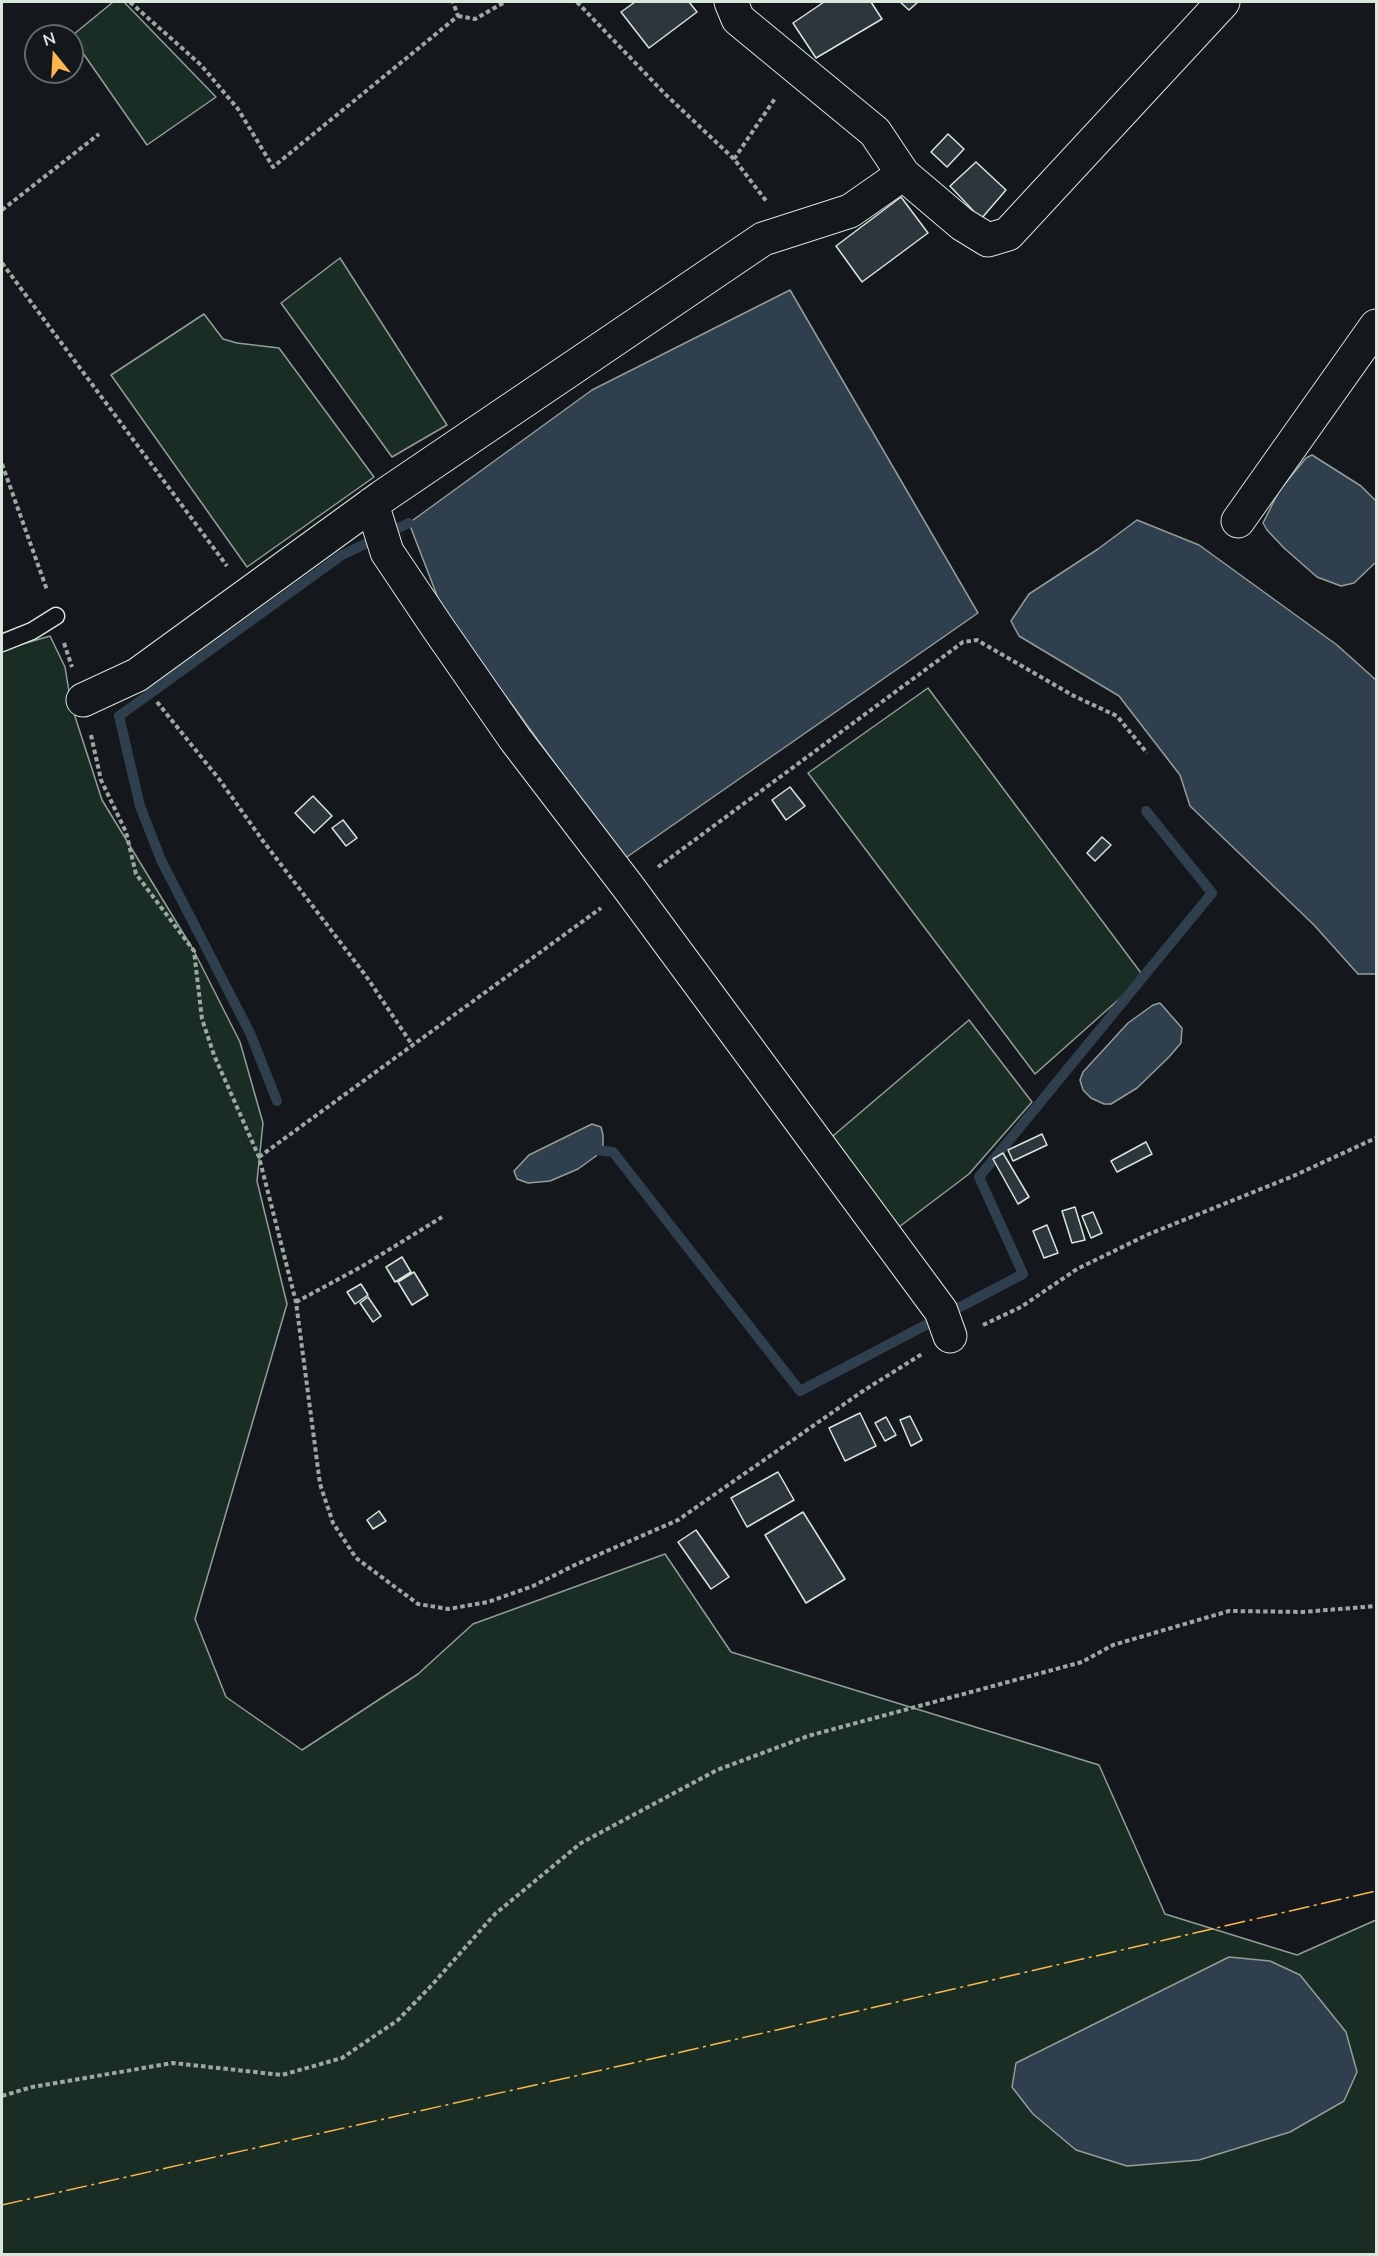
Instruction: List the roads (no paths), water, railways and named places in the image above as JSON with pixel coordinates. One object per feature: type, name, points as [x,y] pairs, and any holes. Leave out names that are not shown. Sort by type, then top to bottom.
[{"type":"street","points":[[731,2],[738,19],[874,132],[903,174],[962,224],[988,240],[1008,234],[1223,2]]},
{"type":"street","points":[[83,700],[138,675],[248,594],[374,511],[702,279],[764,239],[850,211],[903,174]]},
{"type":"street","points":[[1238,520],[1377,326]]},
{"type":"street","points":[[374,511],[387,552],[515,739],[629,888],[941,1311],[950,1336]]},
{"type":"lane","points":[[2,643],[32,631],[56,616]]},
{"type":"water","points":[[790,290],[978,613],[624,859],[511,703],[448,624],[409,523],[592,390]]},
{"type":"water","points":[[1312,455],[1361,486],[1376,501],[1376,562],[1354,583],[1341,586],[1317,577],[1284,548],[1263,523],[1279,491],[1306,458]]},
{"type":"water","points":[[1137,520],[1199,545],[1337,645],[1376,680],[1376,974],[1358,974],[1314,925],[1190,806],[1180,775],[1119,696],[1019,636],[1011,621],[1029,594],[1098,549]]},
{"type":"water","points":[[1160,1003],[1182,1028],[1181,1043],[1137,1088],[1111,1104],[1104,1104],[1091,1098],[1083,1090],[1080,1080],[1083,1072],[1128,1023],[1153,1005]]},
{"type":"water","points":[[592,1124],[601,1127],[603,1135],[603,1146],[596,1156],[578,1169],[550,1181],[528,1183],[517,1179],[514,1171],[529,1155]]},
{"type":"water","points":[[1229,1957],[1270,1961],[1300,1975],[1346,2032],[1357,2072],[1344,2101],[1290,2132],[1199,2160],[1127,2166],[1076,2150],[1033,2114],[1012,2087],[1016,2063]]},
{"type":"waterway","points":[[277,1101],[250,1033],[161,860],[140,806],[119,716],[342,555],[409,523]]},
{"type":"waterway","points":[[588,1149],[613,1152],[800,1391],[1023,1274],[979,1177],[1212,893],[1146,811]]}]
